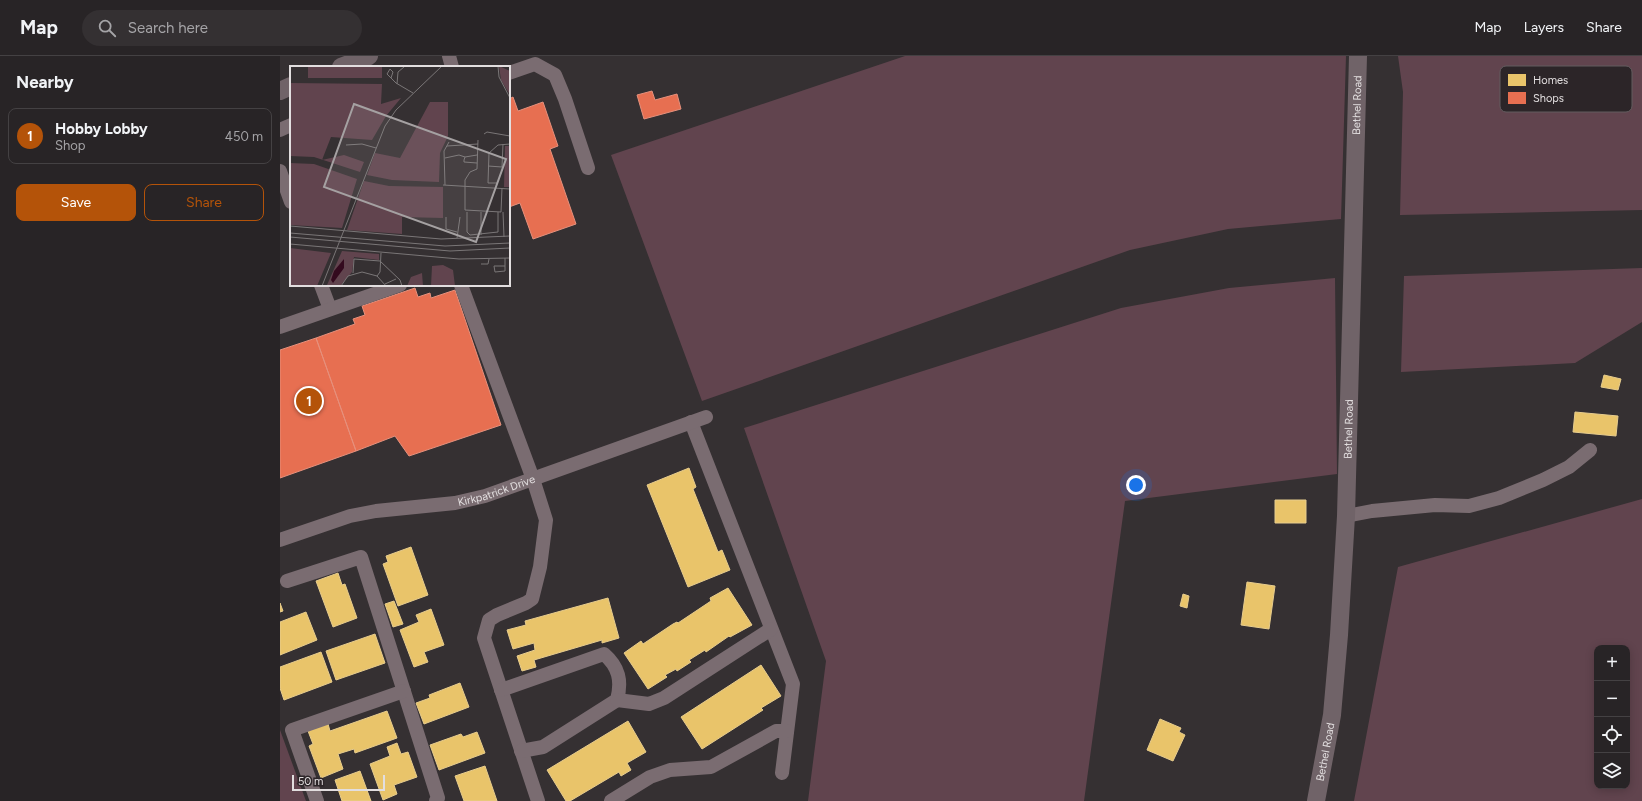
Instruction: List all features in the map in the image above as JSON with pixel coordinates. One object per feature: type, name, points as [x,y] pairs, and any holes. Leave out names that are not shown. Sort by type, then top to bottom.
[{"type":"main road","points":[[344,66],[369,56]]},
{"type":"main road","name":"Bethel Road","points":[[1316,801],[1332,715],[1346,516],[1358,56]]},
{"type":"main road","points":[[280,91],[290,86]]},
{"type":"street","points":[[449,56],[452,66]]},
{"type":"street","points":[[510,73],[535,64],[555,75],[565,99],[588,168]]},
{"type":"street","points":[[280,130],[290,125]]},
{"type":"street","points":[[280,171],[290,199]]},
{"type":"street","points":[[321,286],[330,309]]},
{"type":"street","points":[[280,327],[397,286]]},
{"type":"street","points":[[461,286],[533,479],[546,520],[540,567],[532,599],[526,604],[497,615],[489,620],[484,638],[538,801]]},
{"type":"street","name":"Kirkpatrick Drive","points":[[280,540],[350,516],[376,511],[455,503],[485,496],[706,416]]},
{"type":"street","points":[[692,422],[793,684],[782,773]]},
{"type":"street","points":[[1346,516],[1372,511],[1435,505],[1469,506],[1499,498],[1543,480],[1569,467],[1590,450]]},
{"type":"street","points":[[287,581],[361,557],[438,798],[436,801]]},
{"type":"street","points":[[522,751],[543,747],[617,700],[649,704],[664,698],[771,628]]},
{"type":"street","points":[[501,690],[604,654],[611,660],[617,672],[620,687],[617,700]]},
{"type":"street","points":[[317,801],[292,730],[404,691]]},
{"type":"street","points":[[611,801],[650,777],[670,770],[711,767],[776,731],[787,731]]},
{"type":"shaded area","points":[[905,56],[1346,56],[1341,219],[1228,229],[1130,250],[702,401],[611,155]]},
{"type":"shaded area","points":[[1398,56],[1642,56],[1642,210],[1400,215],[1403,92]]},
{"type":"shaded area","points":[[1642,268],[1642,322],[1575,363],[1401,372],[1404,276]]},
{"type":"shaded area","points":[[1335,278],[1337,474],[1125,501],[1084,801],[808,801],[826,661],[744,428],[1121,308],[1229,288]]},
{"type":"shaded area","points":[[1642,499],[1642,801],[1354,801],[1398,567]]},
{"type":"shaded area","points":[[280,730],[306,801],[280,801]]},
{"type":"building: Homes","points":[[1604,375],[1621,379],[1618,390],[1601,387]]},
{"type":"building: Homes","points":[[1575,412],[1618,416],[1616,436],[1573,432]]},
{"type":"building: Homes","points":[[689,468],[696,487],[693,489],[718,552],[722,550],[730,570],[688,587],[647,485]]},
{"type":"building: Homes","points":[[1275,500],[1306,500],[1306,523],[1275,523]]},
{"type":"building: Homes","points":[[411,547],[428,595],[398,606],[383,564],[388,562],[386,556]]},
{"type":"building: Homes","points":[[338,573],[342,585],[345,584],[357,618],[333,627],[316,581]]},
{"type":"building: Homes","points":[[1247,582],[1275,586],[1269,629],[1241,625]]},
{"type":"building: Homes","points":[[728,588],[752,625],[730,637],[729,636],[706,652],[705,650],[689,660],[691,662],[677,671],[676,669],[665,675],[667,677],[648,689],[624,653],[641,641],[643,644],[673,624],[678,623],[711,601],[710,598]]},
{"type":"building: Homes","points":[[1183,594],[1189,596],[1187,608],[1180,606]]},
{"type":"building: Homes","points":[[608,598],[619,638],[602,643],[602,640],[534,660],[536,667],[522,671],[517,656],[535,650],[534,643],[513,649],[507,630],[526,625],[525,621]]},
{"type":"building: Homes","points":[[394,601],[403,624],[393,627],[385,604]]},
{"type":"building: Homes","points":[[280,603],[283,611],[280,612]]},
{"type":"building: Homes","points":[[431,609],[444,645],[424,652],[428,662],[414,667],[400,630],[419,622],[416,615]]},
{"type":"building: Homes","points":[[306,612],[317,640],[280,655],[280,622]]},
{"type":"building: Homes","points":[[375,634],[385,663],[336,680],[326,651]]},
{"type":"building: Homes","points":[[321,652],[332,682],[284,700],[280,688],[280,667]]},
{"type":"building: Homes","points":[[761,665],[781,696],[761,708],[763,710],[702,749],[681,717]]},
{"type":"building: Homes","points":[[460,683],[469,707],[424,724],[416,703],[430,698],[429,695]]},
{"type":"building: Homes","points":[[387,711],[397,738],[355,753],[354,749],[338,754],[343,769],[321,778],[309,746],[313,744],[308,731],[328,724],[330,731]]},
{"type":"building: Homes","points":[[1160,719],[1181,728],[1179,732],[1185,735],[1173,761],[1147,750]]},
{"type":"building: Homes","points":[[628,721],[646,752],[627,763],[631,770],[621,776],[619,772],[570,801],[566,801],[547,770]]},
{"type":"building: Homes","points":[[477,732],[485,753],[439,770],[430,745],[461,734],[463,737]]},
{"type":"building: Homes","points":[[397,743],[401,754],[408,752],[417,777],[394,785],[397,794],[383,800],[370,764],[390,756],[387,747]]},
{"type":"building: Homes","points":[[485,766],[497,801],[464,801],[455,776]]},
{"type":"building: Homes","points":[[360,771],[371,801],[342,801],[335,780]]},
{"type":"building: Shops","points":[[652,91],[655,100],[677,94],[681,109],[644,119],[637,95]]},
{"type":"building: Shops","points":[[513,97],[518,111],[543,102],[558,146],[550,149],[576,224],[533,239],[520,203],[510,207],[510,98]]},
{"type":"building: Shops","points":[[415,288],[418,297],[430,293],[431,298],[455,290],[501,425],[409,456],[395,436],[356,451],[316,338],[355,324],[353,319],[365,315],[362,306]]},
{"type":"building: Shops","points":[[316,338],[356,451],[280,478],[280,350]]},
{"type":"place","name":"Hobby Lobby","points":[[309,401]]}]
